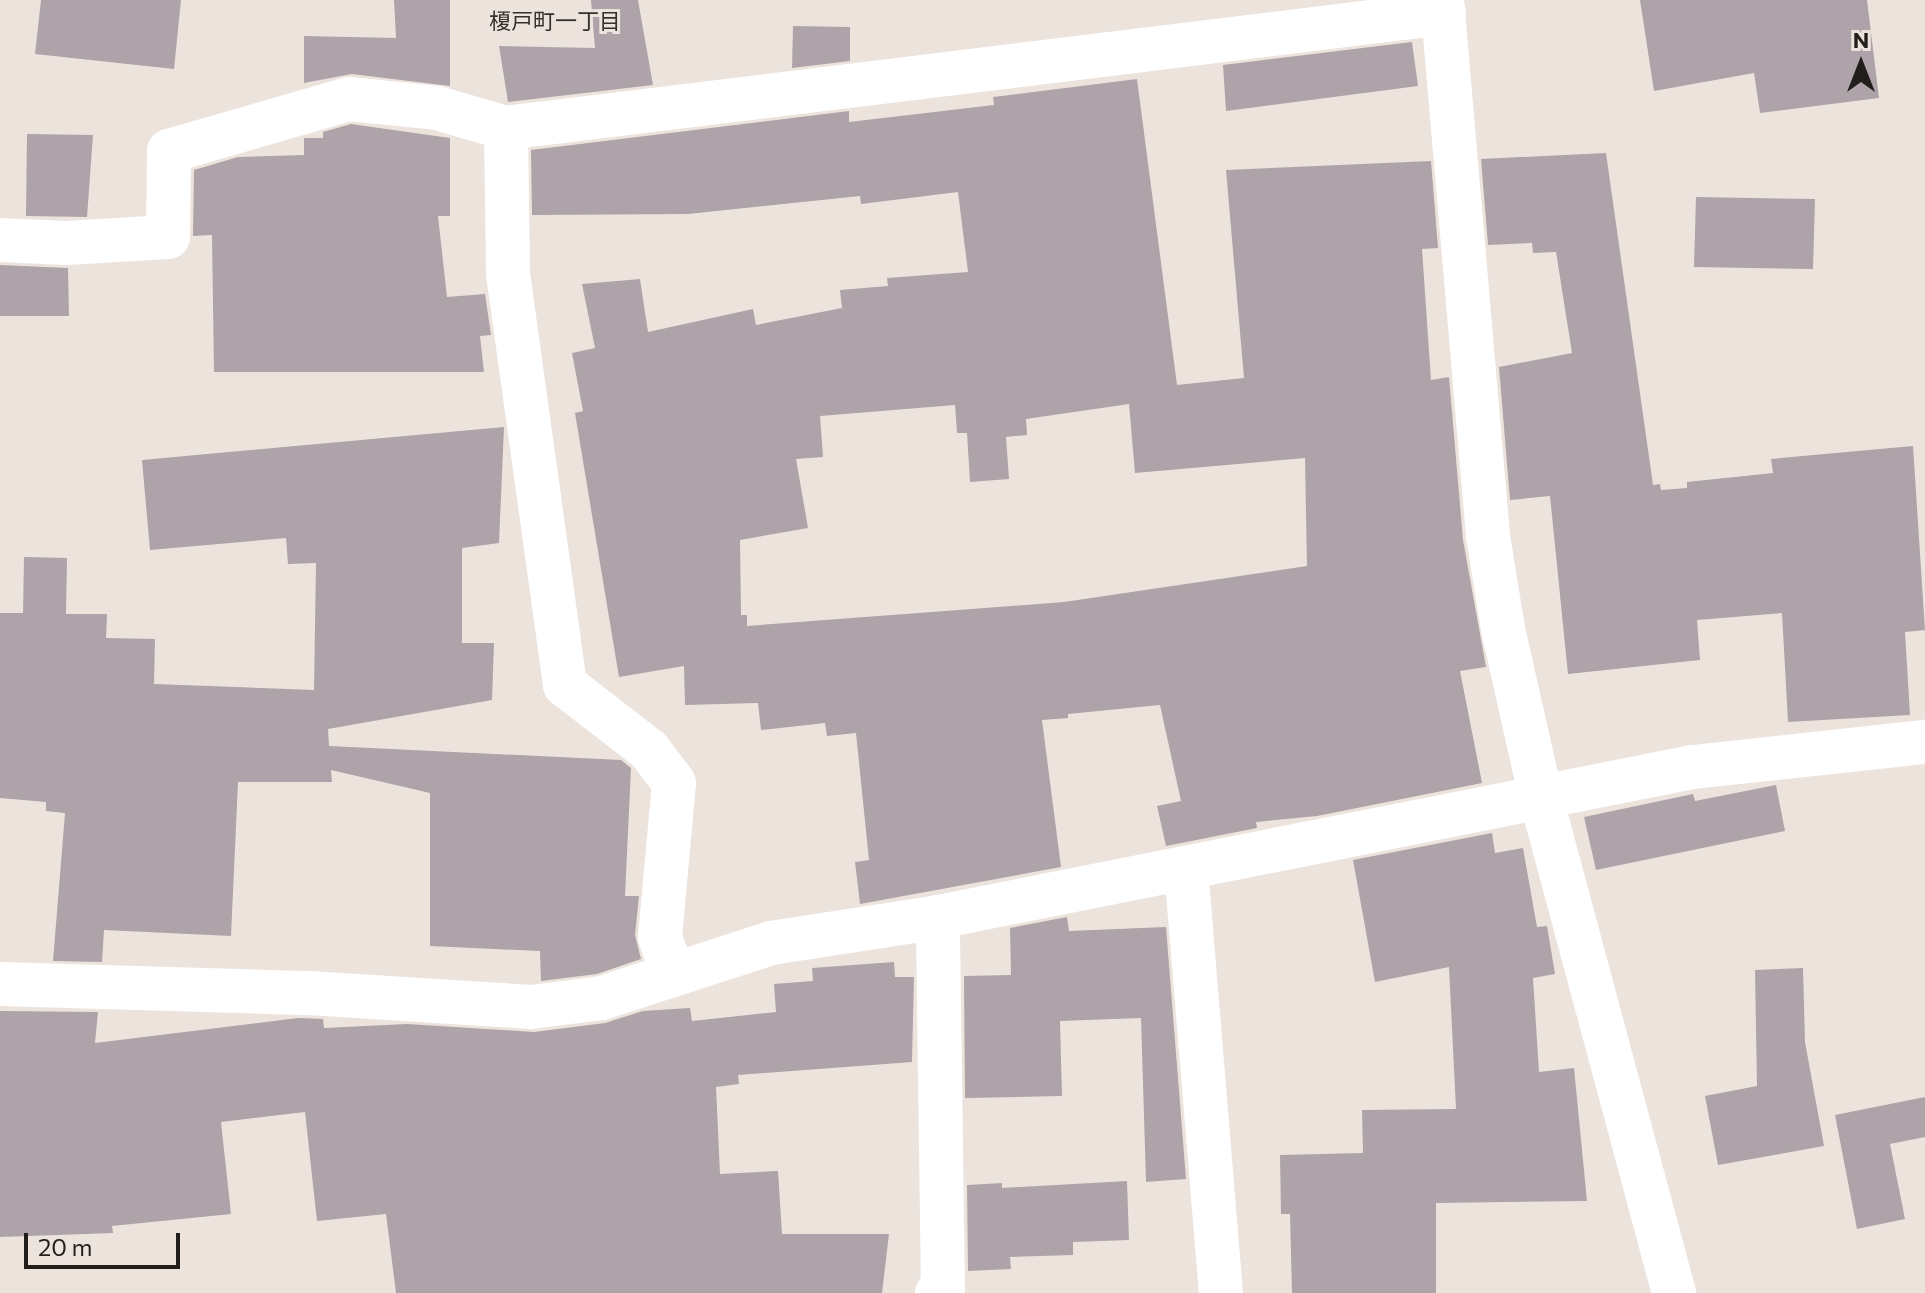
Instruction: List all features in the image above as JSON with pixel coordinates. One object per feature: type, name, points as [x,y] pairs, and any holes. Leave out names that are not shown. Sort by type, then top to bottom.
[{"type":"street","points":[[0,240],[66,243],[168,237],[169,151],[349,99],[437,108],[506,128],[1443,6],[1488,536],[1541,798],[1674,1293]]},
{"type":"street","points":[[506,128],[508,274],[565,685],[649,750],[674,783],[660,937],[672,972]]},
{"type":"street","points":[[0,984],[309,993],[531,1007],[602,998],[672,972],[771,943],[938,917],[1693,767],[1925,742]]},
{"type":"street","points":[[1186,868],[1221,1293]]},
{"type":"street","points":[[937,1293],[943,1291],[938,917]]},
{"type":"building","points":[[41,0],[181,0],[174,69],[35,54]]},
{"type":"building","points":[[394,0],[450,0],[450,86],[352,74],[304,83],[304,36],[396,38]]},
{"type":"building","points":[[591,0],[638,0],[653,85],[508,102],[499,46],[595,48]]},
{"type":"building","points":[[1640,0],[1867,0],[1879,98],[1760,113],[1754,73],[1654,91]]},
{"type":"building","points":[[793,26],[850,27],[850,61],[792,68]]},
{"type":"building","points":[[1412,42],[1418,86],[1226,111],[1223,65]]},
{"type":"building","points":[[1137,79],[1177,385],[1244,378],[1226,170],[1431,161],[1438,248],[1422,249],[1431,380],[1449,377],[1463,540],[1486,667],[1460,671],[1482,783],[1317,816],[1256,822],[1257,828],[1166,846],[1157,806],[1181,801],[1160,705],[1068,714],[1068,718],[1042,720],[1061,867],[860,904],[855,862],[869,860],[856,733],[827,736],[825,723],[761,730],[758,703],[685,705],[684,666],[619,677],[575,413],[583,411],[572,353],[595,348],[582,284],[640,279],[648,332],[753,309],[756,325],[842,308],[840,290],[888,286],[887,278],[968,272],[958,192],[861,204],[860,196],[688,214],[532,215],[531,150],[849,111],[849,122],[994,105],[993,97]],"holes":[[[1129,404],[1135,473],[1305,458],[1307,566],[1064,602],[747,626],[747,615],[741,615],[740,540],[808,528],[796,459],[823,457],[820,416],[955,405],[957,433],[967,433],[970,482],[1009,479],[1006,437],[1027,435],[1026,419]]]},
{"type":"building","points":[[351,124],[450,138],[450,216],[438,216],[447,297],[485,294],[491,335],[480,336],[484,372],[214,372],[212,235],[193,236],[194,170],[238,157],[304,155],[304,138],[323,138],[323,132]]},
{"type":"building","points":[[27,134],[93,135],[87,217],[26,216]]},
{"type":"building","points":[[1606,153],[1653,485],[1660,484],[1661,490],[1687,488],[1687,482],[1773,473],[1771,459],[1913,446],[1925,630],[1905,632],[1910,715],[1788,722],[1782,613],[1697,620],[1700,660],[1568,674],[1550,496],[1510,500],[1499,367],[1572,353],[1556,252],[1533,253],[1532,243],[1488,245],[1481,159]]},
{"type":"building","points":[[1696,197],[1815,199],[1813,269],[1694,267]]},
{"type":"building","points":[[0,265],[68,268],[69,316],[0,316]]},
{"type":"building","points":[[504,427],[499,543],[462,548],[462,643],[494,643],[492,700],[328,729],[329,746],[621,760],[631,768],[625,896],[639,896],[635,935],[641,959],[597,974],[541,981],[540,951],[430,946],[430,793],[331,770],[332,782],[238,782],[231,936],[104,930],[102,962],[53,961],[65,813],[46,811],[46,802],[0,798],[0,613],[23,613],[24,557],[67,558],[66,614],[107,614],[106,638],[155,639],[154,684],[314,690],[316,563],[288,564],[286,538],[150,550],[142,460]]},
{"type":"building","points":[[1776,785],[1785,831],[1596,870],[1584,817],[1693,794],[1695,801]]},
{"type":"building","points":[[1492,833],[1495,853],[1523,848],[1537,927],[1547,926],[1555,974],[1533,978],[1539,1072],[1574,1068],[1587,1201],[1436,1203],[1436,1293],[1292,1293],[1290,1214],[1281,1214],[1280,1155],[1363,1153],[1362,1110],[1456,1109],[1449,967],[1375,982],[1353,860]]},
{"type":"building","points":[[1067,917],[1069,931],[1166,927],[1186,1179],[1146,1182],[1141,1018],[1060,1021],[1062,1096],[965,1098],[964,976],[1011,975],[1010,928]]},
{"type":"building","points":[[894,962],[895,977],[914,977],[912,1062],[738,1075],[739,1084],[716,1087],[720,1174],[778,1171],[782,1234],[889,1234],[882,1293],[396,1293],[386,1214],[317,1221],[305,1112],[221,1122],[231,1214],[112,1226],[113,1233],[0,1237],[0,1011],[98,1012],[95,1043],[298,1018],[323,1019],[324,1028],[407,1024],[534,1032],[605,1023],[643,1011],[690,1008],[692,1021],[776,1012],[774,984],[813,981],[812,968]]},
{"type":"building","points":[[1803,968],[1805,1042],[1824,1146],[1718,1165],[1705,1096],[1757,1086],[1755,970]]},
{"type":"building","points":[[1925,1097],[1925,1137],[1890,1144],[1905,1219],[1857,1229],[1835,1115]]},
{"type":"building","points":[[1127,1181],[1129,1240],[1073,1242],[1073,1255],[1010,1257],[1011,1269],[968,1271],[967,1185],[1002,1183],[1002,1188]]},
{"type":"district","name":"榎戸町一丁目","points":[[555,21]]}]
